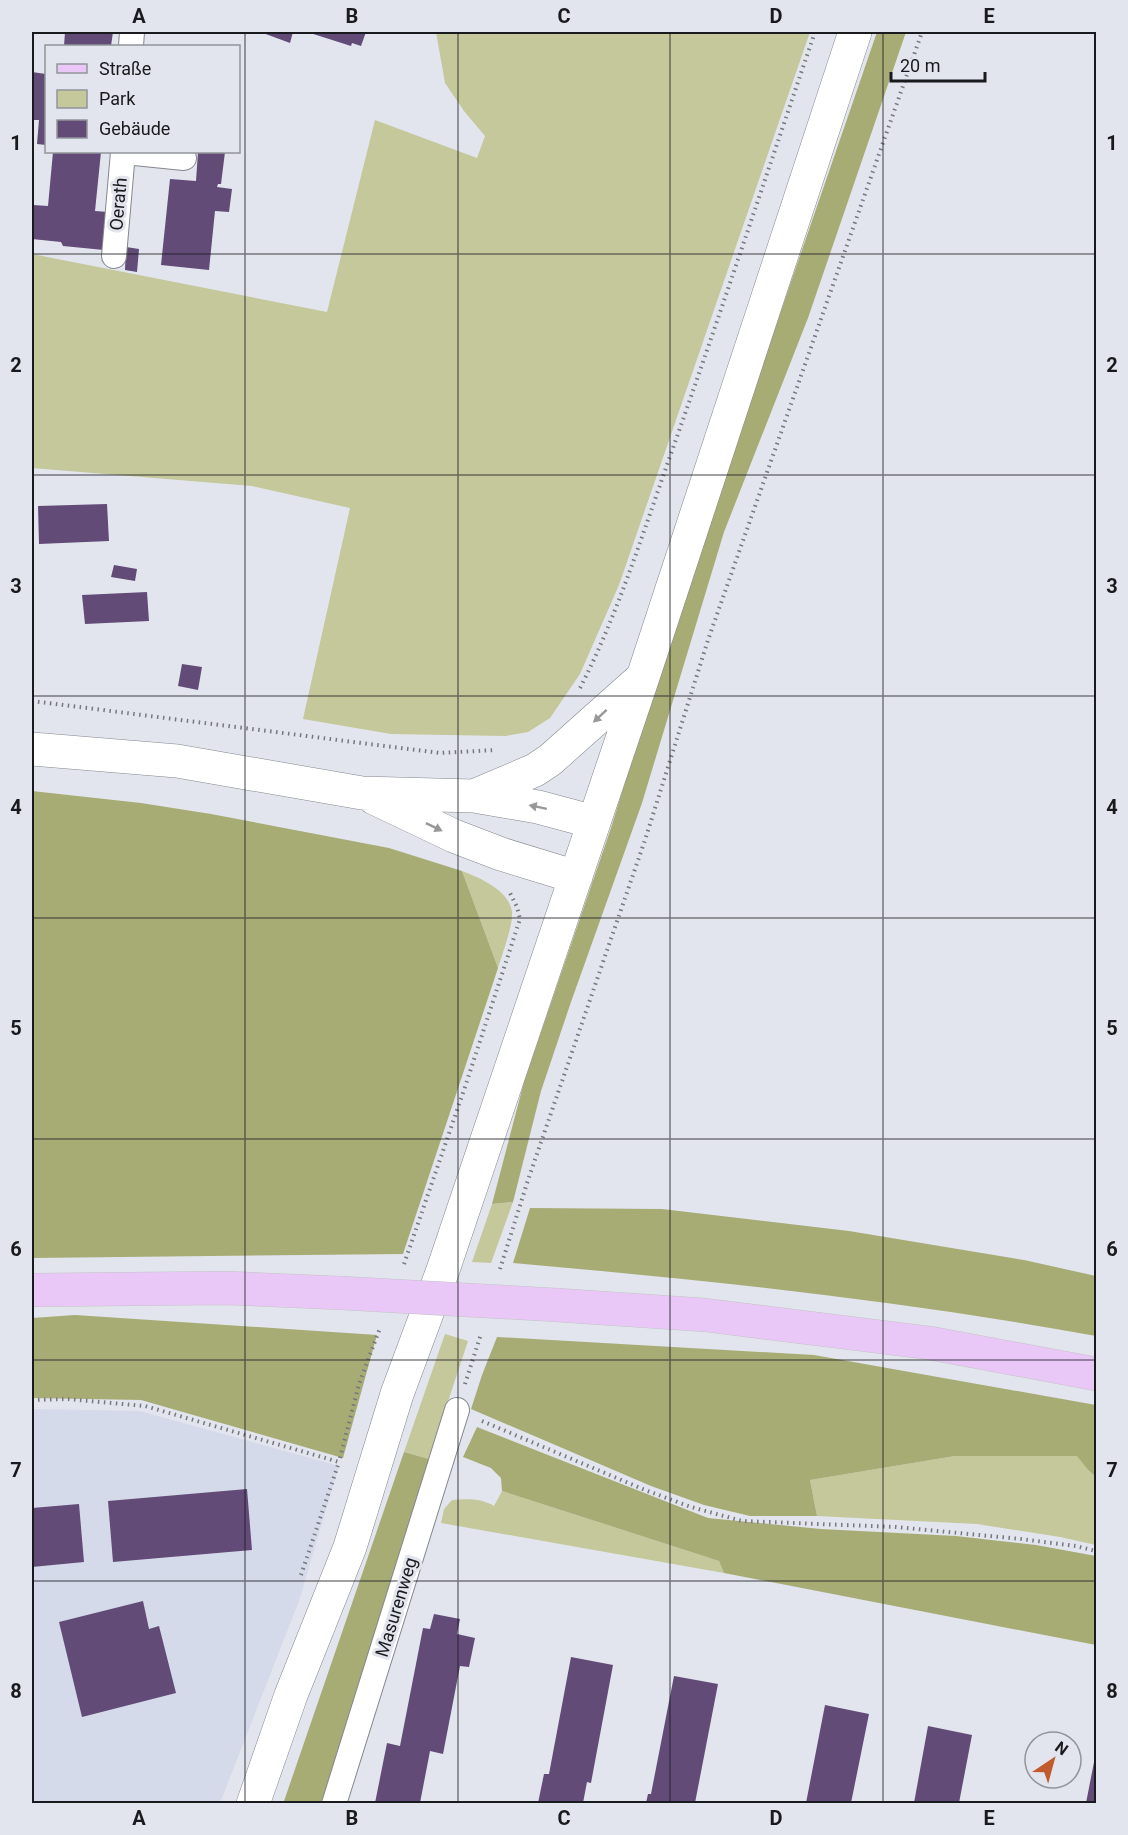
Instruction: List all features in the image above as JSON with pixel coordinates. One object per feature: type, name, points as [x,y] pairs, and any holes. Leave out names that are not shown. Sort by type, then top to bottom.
[{"type":"main road","points":[[253,1803],[291,1695],[350,1547],[398,1394],[443,1270],[644,677],[855,32]]},
{"type":"main road","points":[[474,796],[535,770],[550,760],[644,677]]},
{"type":"main road","points":[[32,749],[177,761],[362,793],[474,796],[538,807],[594,822]]},
{"type":"main road","points":[[362,793],[454,836],[501,854],[576,877]]},
{"type":"main road","points":[[32,1290],[228,1288],[705,1315],[930,1343],[1096,1374]]},
{"type":"street","name":"Oerath","points":[[114,256],[124,153]]},
{"type":"street","name":"Oerath","points":[[134,153],[184,158]]},
{"type":"street","name":"Masurenweg","points":[[334,1803],[457,1410]]},
{"type":"path","points":[[579,689],[597,654],[618,603],[690,400],[815,32]]},
{"type":"path","points":[[500,1271],[528,1180],[645,840],[708,640],[922,32]]},
{"type":"path","points":[[32,701],[440,753],[496,750]]},
{"type":"path","points":[[482,1328],[457,1410],[690,1507],[742,1521],[896,1527],[1021,1539],[1096,1551]]},
{"type":"path","points":[[32,1400],[67,1399],[145,1406],[339,1462]]},
{"type":"shaded area","points":[[32,1409],[140,1411],[339,1466],[299,1601],[220,1803],[32,1804]]},
{"type":"green space","points":[[436,32],[810,32],[619,585],[580,674],[550,718],[528,732],[505,736],[391,734],[303,719],[350,508],[252,486],[32,468],[32,254],[327,312],[375,120],[477,158],[485,136],[445,83]]},
{"type":"green space","points":[[877,32],[906,32],[808,318],[724,532],[642,803],[541,1091],[513,1202],[492,1204],[524,1082],[611,828],[674,622]]},
{"type":"green space","points":[[32,791],[141,803],[211,814],[389,848],[462,871],[498,968],[403,1254],[32,1258]]},
{"type":"green space","points":[[462,871],[493,886],[510,904],[511,925],[498,968]]},
{"type":"green space","points":[[513,1202],[491,1263],[472,1262],[492,1204]]},
{"type":"green space","points":[[530,1208],[662,1209],[849,1231],[1024,1260],[1096,1276],[1096,1336],[879,1302],[513,1263]]},
{"type":"green space","points":[[75,1315],[377,1335],[343,1458],[141,1400],[32,1398],[32,1318]]},
{"type":"green space","points":[[445,1334],[468,1341],[429,1459],[404,1452]]},
{"type":"green space","points":[[497,1337],[814,1355],[1096,1405],[1096,1477],[1077,1456],[955,1456],[810,1480],[817,1516],[750,1516],[704,1505],[651,1486],[471,1409]]},
{"type":"green space","points":[[477,1427],[708,1518],[821,1529],[956,1536],[1036,1545],[1096,1556],[1096,1645],[724,1573],[719,1561],[502,1491],[501,1478],[491,1468],[463,1457]]},
{"type":"green space","points":[[404,1452],[429,1459],[376,1651],[321,1803],[283,1804]]},
{"type":"green space","points":[[955,1456],[1078,1456],[1096,1477],[1096,1545],[977,1524],[817,1516],[810,1480]]},
{"type":"green space","points":[[502,1491],[719,1561],[724,1573],[441,1523],[444,1509],[452,1500],[479,1500],[494,1506]]},
{"type":"building","points":[[65,32],[113,32],[111,45],[64,45]]},
{"type":"building","points":[[263,32],[293,32],[290,43]]},
{"type":"building","points":[[307,32],[366,32],[361,46],[352,43],[351,46]]},
{"type":"building","points":[[32,72],[45,74],[45,145],[37,144],[39,120],[32,120]]},
{"type":"building","points":[[53,153],[101,153],[95,211],[108,212],[104,250],[63,246],[61,242],[32,239],[33,205],[48,206]]},
{"type":"building","points":[[198,153],[225,153],[221,184],[217,187],[232,189],[229,212],[215,211],[209,270],[161,265],[170,179],[196,181]]},
{"type":"building","points":[[126,247],[139,249],[137,272],[125,270]]},
{"type":"building","points":[[107,504],[109,541],[39,544],[38,506]]},
{"type":"building","points":[[114,565],[137,569],[135,581],[111,577]]},
{"type":"building","points":[[147,592],[149,621],[85,624],[82,595]]},
{"type":"building","points":[[182,664],[202,667],[198,690],[178,686]]},
{"type":"building","points":[[247,1489],[252,1550],[113,1562],[108,1501]]},
{"type":"building","points":[[79,1504],[84,1562],[32,1567],[32,1508]]},
{"type":"building","points":[[143,1601],[149,1629],[159,1626],[176,1693],[82,1717],[59,1622]]},
{"type":"building","points":[[434,1614],[460,1619],[457,1634],[475,1638],[469,1667],[460,1666],[443,1754],[430,1751],[420,1803],[375,1803],[387,1743],[400,1746],[423,1628],[430,1629]]},
{"type":"building","points":[[571,1657],[613,1665],[591,1783],[587,1782],[583,1803],[538,1803],[544,1774],[549,1774]]},
{"type":"building","points":[[674,1676],[718,1684],[695,1803],[646,1803],[648,1794],[651,1794]]},
{"type":"building","points":[[825,1705],[869,1714],[851,1803],[806,1803]]},
{"type":"building","points":[[928,1726],[972,1735],[959,1803],[914,1803]]},
{"type":"building","points":[[1095,1757],[1096,1803],[1086,1803]]}]
